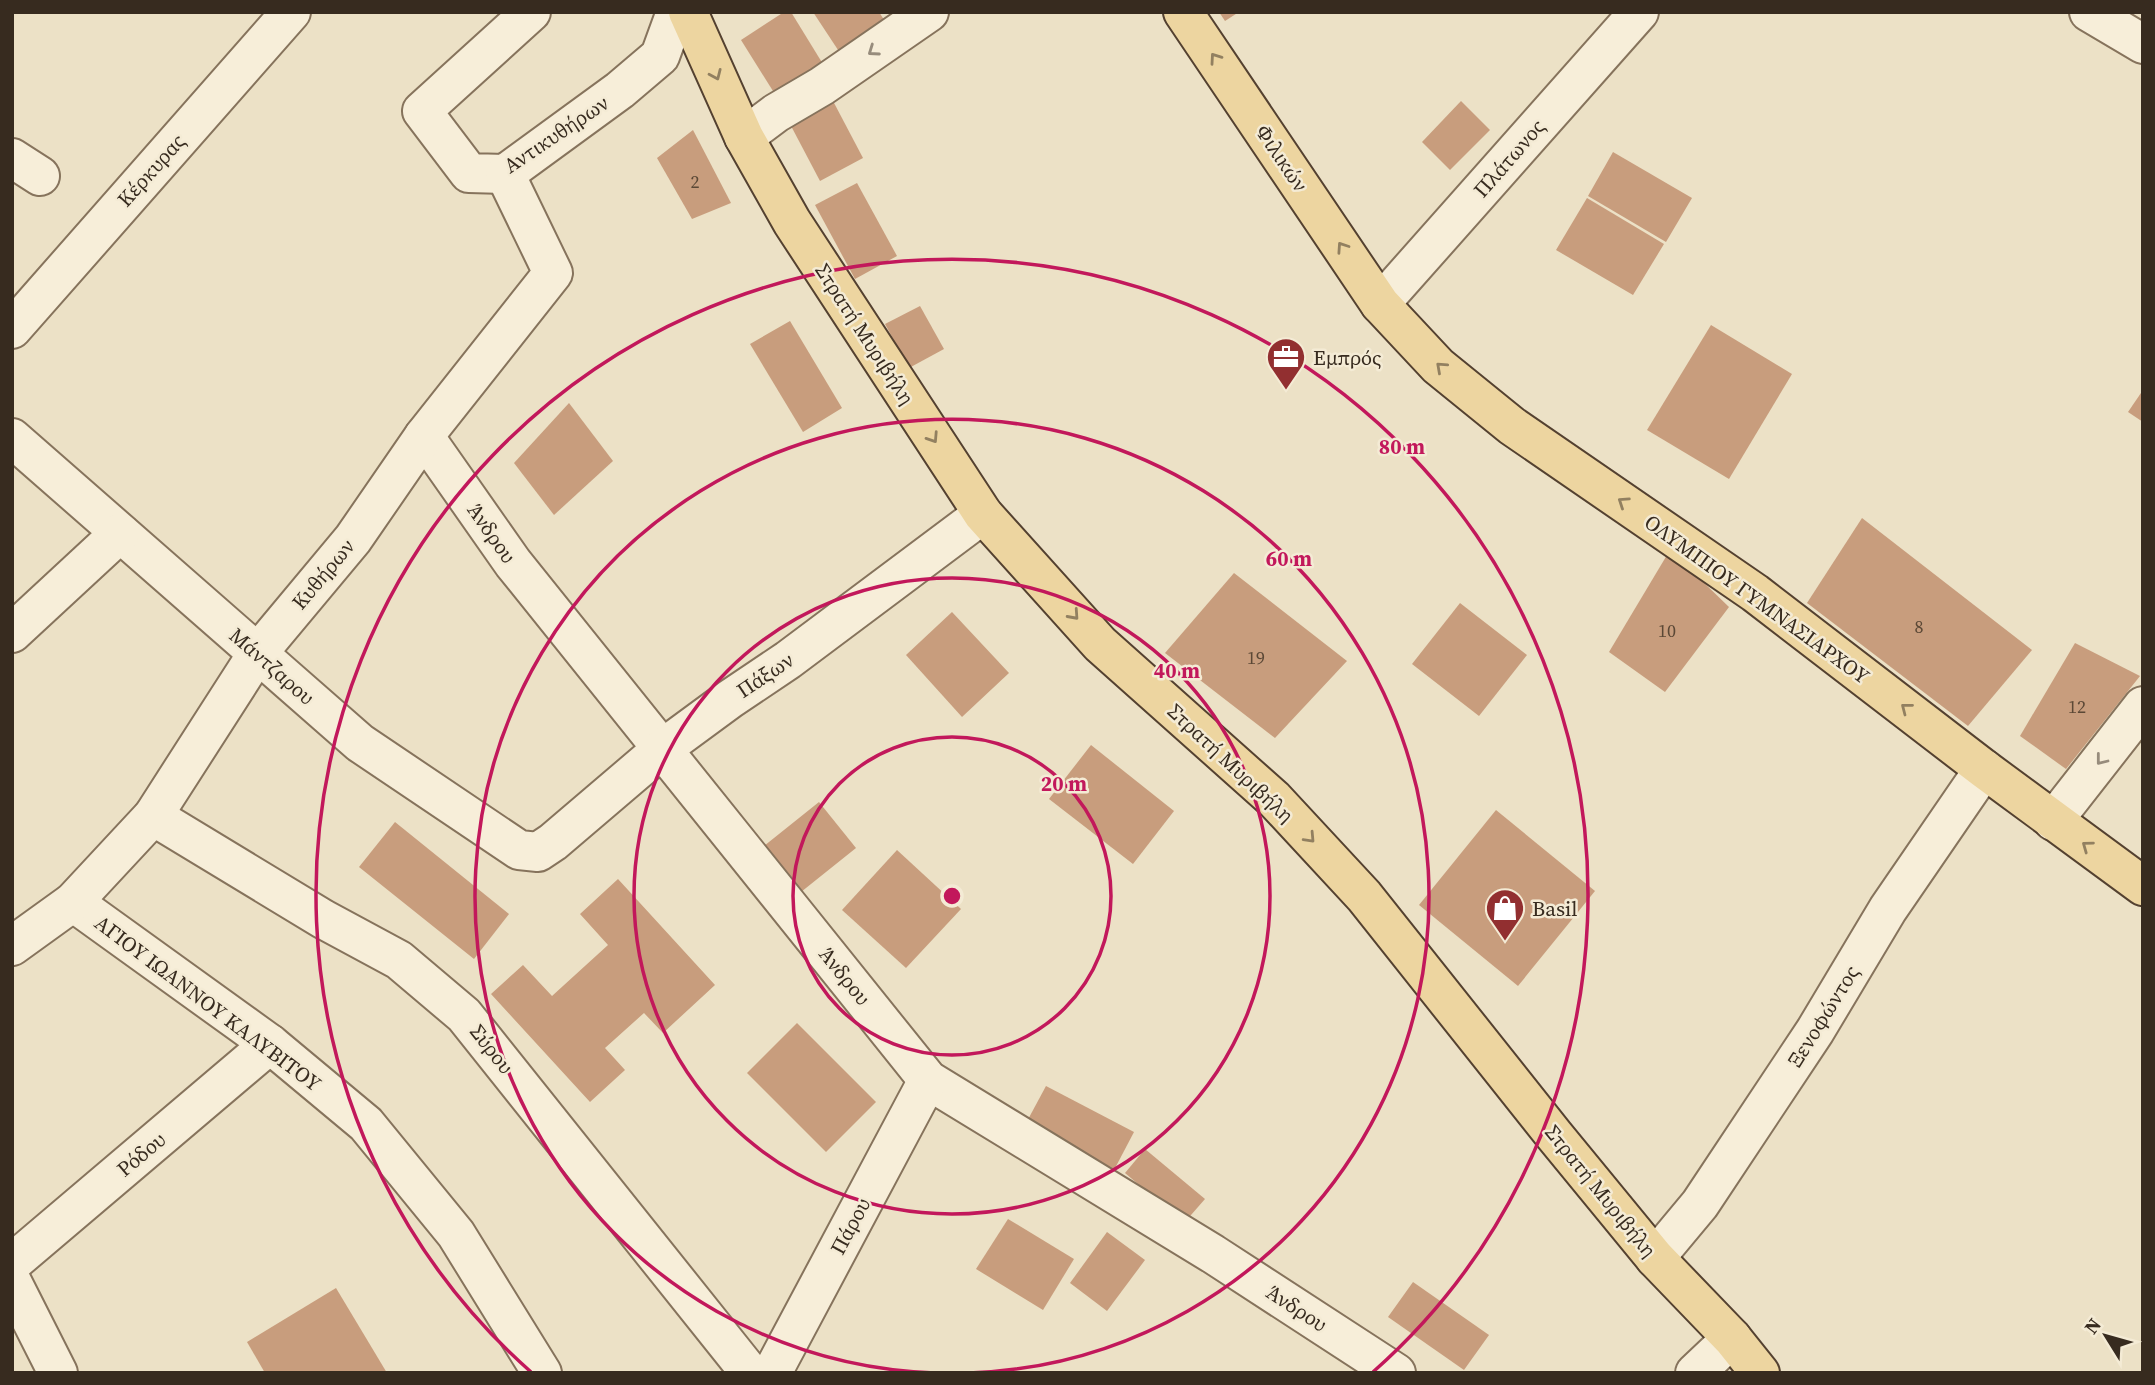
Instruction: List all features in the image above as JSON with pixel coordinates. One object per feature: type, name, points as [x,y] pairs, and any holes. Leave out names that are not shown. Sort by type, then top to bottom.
[{"type":"main road","name":"Στρατή Μυριβήλη","points":[[688,12],[744,137],[792,222],[983,514],[1100,644],[1274,799],[1364,895],[1655,1258],[1732,1338],[1760,1373]]},
{"type":"main road","name":"Φιλικών","points":[[1183,12],[1380,304]]},
{"type":"main road","name":"ΟΛΥΜΠΙΟΥ ΓΥΜΝΑΣΙΑΡΧΟΥ","points":[[1380,304],[1438,366],[1512,426],[1755,593],[1984,769],[2143,886]]},
{"type":"street","name":"Κέρκυρας","points":[[12,329],[290,12]]},
{"type":"street","name":"Αντικυθήρων","points":[[531,12],[422,111],[469,173],[505,174],[620,90],[660,56],[676,12]]},
{"type":"street","points":[[744,137],[929,12]]},
{"type":"street","name":"Πλάτωνος","points":[[1380,304],[1639,12]]},
{"type":"street","points":[[2089,12],[2143,44]]},
{"type":"street","name":"Κυθήρων","points":[[12,946],[73,902],[153,816],[257,654],[353,539],[424,436],[553,273],[505,174]]},
{"type":"street","name":"Άνδρου","points":[[424,436],[513,563],[928,1080],[1213,1254],[1396,1373]]},
{"type":"street","name":"Μάντζαρου","points":[[12,438],[360,743],[519,849],[538,852],[553,842]]},
{"type":"street","name":"Πάξων","points":[[553,842],[662,749],[788,660],[983,514]]},
{"type":"street","points":[[12,634],[120,533]]},
{"type":"street","points":[[2053,821],[2143,706]]},
{"type":"street","name":"Ξενοφώντος","points":[[1655,1258],[1700,1204],[1815,1031],[1888,909],[1984,769]]},
{"type":"street","name":"Σύρου","points":[[153,816],[323,919],[399,960],[464,1015],[750,1373]]},
{"type":"street","name":"ΑΓΙΟΥ ΙΩΑΝΝΟΥ ΚΑΛΥΒΙΤΟΥ","points":[[73,902],[270,1044],[366,1124],[456,1234],[542,1373]]},
{"type":"street","name":"Ρόδου","points":[[12,1263],[270,1044]]},
{"type":"street","name":"Πάρου","points":[[772,1373],[928,1080]]},
{"type":"street","points":[[12,1282],[58,1373]]},
{"type":"street","points":[[1695,1373],[1732,1338]]},
{"type":"building","points":[[784,12],[791,12],[826,69],[778,99],[741,40]]},
{"type":"building","points":[[813,12],[879,12],[888,26],[842,56]]},
{"type":"building","points":[[1219,12],[1239,12],[1225,21]]},
{"type":"building","points":[[833,101],[863,158],[820,181],[790,124]]},
{"type":"building","points":[[1461,101],[1490,130],[1450,170],[1422,142]]},
{"type":"building","points":[[693,130],[731,203],[692,219],[657,158]]},
{"type":"building","points":[[1613,152],[1692,198],[1666,242],[1588,196]]},
{"type":"building","points":[[857,183],[897,256],[855,279],[815,205]]},
{"type":"building","points":[[1587,198],[1664,244],[1633,295],[1556,250]]},
{"type":"building","points":[[920,306],[944,349],[909,368],[885,324]]},
{"type":"building","points":[[790,321],[842,408],[803,432],[750,344]]},
{"type":"building","points":[[1711,325],[1792,374],[1729,479],[1647,430]]},
{"type":"building","points":[[2143,390],[2143,422],[2128,412]]},
{"type":"building","points":[[569,403],[613,461],[554,515],[514,463]]},
{"type":"building","points":[[1862,518],[2032,650],[1968,726],[1807,603]]},
{"type":"building","points":[[1670,550],[1729,607],[1665,692],[1609,652]]},
{"type":"building","points":[[1234,573],[1347,661],[1275,738],[1165,653]]},
{"type":"building","points":[[1460,603],[1527,655],[1479,716],[1412,664]]},
{"type":"building","points":[[952,612],[1009,673],[962,717],[906,655]]},
{"type":"building","points":[[2075,643],[2140,676],[2066,769],[2020,736]]},
{"type":"building","points":[[1091,745],[1174,811],[1133,864],[1049,799]]},
{"type":"building","points":[[819,802],[856,848],[801,892],[764,846]]},
{"type":"building","points":[[1496,810],[1595,891],[1518,986],[1419,905]]},
{"type":"building","points":[[395,822],[509,914],[474,959],[359,867]]},
{"type":"building","points":[[897,850],[961,909],[906,968],[842,910]]},
{"type":"building","points":[[618,879],[715,985],[663,1033],[644,1013],[605,1048],[625,1070],[590,1102],[491,994],[523,965],[552,996],[608,945],[580,914]]},
{"type":"building","points":[[797,1023],[876,1102],[826,1152],[747,1073]]},
{"type":"building","points":[[1046,1086],[1134,1132],[1113,1172],[1025,1125]]},
{"type":"building","points":[[1145,1149],[1205,1199],[1184,1223],[1125,1173]]},
{"type":"building","points":[[1008,1219],[1074,1259],[1043,1310],[976,1269]]},
{"type":"building","points":[[1107,1232],[1145,1260],[1107,1311],[1070,1283]]},
{"type":"building","points":[[1413,1282],[1489,1335],[1464,1370],[1388,1317]]},
{"type":"building","points":[[336,1288],[387,1373],[265,1373],[247,1342]]},
{"type":"place","name":"Εμπρός","points":[[1286,391]]},
{"type":"place","name":"Basil","points":[[1505,942]]}]
